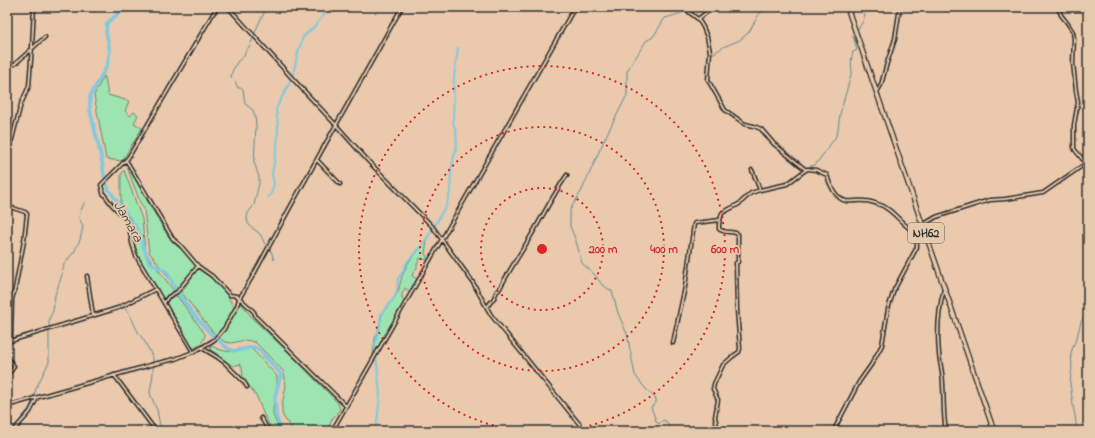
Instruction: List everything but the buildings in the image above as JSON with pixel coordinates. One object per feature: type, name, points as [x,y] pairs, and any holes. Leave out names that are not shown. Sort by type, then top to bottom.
[{"type":"main road","name":"NH62","points":[[847,7],[994,431]]},
{"type":"street","points":[[7,159],[21,104],[29,86],[34,7]]},
{"type":"street","points":[[194,352],[136,256],[128,221],[102,193],[101,185],[126,160],[217,7]]},
{"type":"street","points":[[228,7],[369,162],[432,226],[472,281],[491,315],[585,431]]},
{"type":"street","points":[[7,406],[175,359],[202,348],[219,335],[237,306],[402,7]]},
{"type":"street","points":[[332,431],[575,7]]},
{"type":"street","points":[[684,7],[698,19],[705,32],[710,50],[708,80],[725,110],[745,124],[760,129],[774,144],[806,170]]},
{"type":"street","points":[[698,19],[707,12],[719,7]]},
{"type":"street","points":[[876,93],[881,85],[893,45],[900,7]]},
{"type":"street","points":[[1058,7],[1061,15],[1073,32],[1074,39],[1073,63],[1078,102],[1074,125],[1074,147],[1085,164],[1088,166]]},
{"type":"street","points":[[7,69],[15,64],[32,47],[45,37]]},
{"type":"street","points":[[916,233],[926,223],[936,217],[980,203],[990,200],[1043,193],[1085,164],[1088,159]]},
{"type":"street","points":[[126,160],[173,240],[182,246],[198,266],[212,276],[230,295],[236,296],[254,312],[256,317],[346,406]]},
{"type":"street","points":[[317,160],[340,184]]},
{"type":"street","points":[[718,431],[715,417],[718,400],[713,389],[714,384],[723,365],[739,352],[740,349],[736,263],[738,262],[738,234],[735,232],[721,232],[719,229],[722,213],[739,204],[751,193],[786,184],[806,170],[812,169],[827,175],[828,181],[839,197],[846,201],[866,201],[882,206],[894,213],[909,229],[916,233]]},
{"type":"street","points":[[752,170],[760,190]]},
{"type":"street","points":[[487,307],[497,291],[500,290],[507,275],[567,175]]},
{"type":"street","points":[[7,206],[27,214],[24,241],[12,300],[11,340]]},
{"type":"street","points":[[673,343],[685,287],[694,224],[720,220]]},
{"type":"street","points":[[834,431],[859,382],[872,365],[882,345],[888,309],[894,290],[917,248],[916,233]]},
{"type":"street","points":[[164,302],[168,297],[177,292],[198,266]]},
{"type":"street","points":[[87,276],[93,315]]},
{"type":"street","points":[[7,342],[118,308],[156,289]]},
{"type":"street","points":[[944,289],[940,303],[938,326],[946,431]]},
{"type":"street","points":[[202,348],[225,363],[247,387]]},
{"type":"street","points":[[7,357],[14,366],[7,374]]},
{"type":"street","points":[[114,375],[156,431]]},
{"type":"street","points":[[13,431],[30,412],[38,398]]},
{"type":"street","points":[[261,418],[269,431]]},
{"type":"green space","points":[[104,76],[108,95],[129,101],[125,111],[130,116],[134,112],[138,115],[134,123],[142,128],[122,161],[106,159],[94,95]]},
{"type":"green space","points":[[127,167],[168,236],[185,253],[196,267],[177,289],[149,252],[144,209]]},
{"type":"green space","points":[[124,170],[142,219],[145,252],[174,291],[163,299],[137,253],[130,224],[121,203],[121,175]]},
{"type":"green space","points":[[427,240],[425,254],[428,258],[427,260],[420,258],[417,268],[412,276],[417,279],[409,291],[405,288],[402,298],[405,300],[373,355],[375,338],[379,330],[382,314],[398,292],[402,276],[408,263]]},
{"type":"green space","points":[[198,269],[211,278],[226,293],[232,304],[235,306],[241,303],[253,319],[338,403],[340,409],[332,419],[327,431],[293,431],[282,412],[286,386],[284,372],[255,342],[245,340],[231,343],[225,342],[212,331],[181,292]]},
{"type":"green space","points":[[174,296],[177,296],[205,334],[198,346],[194,348],[187,341],[184,331],[166,303]]},
{"type":"green space","points":[[211,346],[220,350],[228,351],[240,351],[251,348],[277,376],[277,389],[273,415],[280,431],[273,431],[263,413],[257,397],[243,377],[242,367],[240,364],[233,366],[231,365],[210,349]]},
{"type":"waterway","name":"Jamara","points":[[132,7],[120,12],[107,23],[106,32],[110,51],[107,66],[90,96],[90,110],[101,156],[105,181],[109,190],[136,227],[149,262],[167,272],[177,292],[195,316],[213,336],[233,351],[254,347],[260,351],[281,374],[275,397],[276,415],[281,431]]},
{"type":"waterway","points":[[267,7],[250,46],[246,50],[244,56],[237,62],[231,77],[235,81],[238,88],[243,89],[245,104],[253,110],[255,116],[256,126],[254,162],[259,177],[259,183],[254,205],[248,213],[248,223],[260,234],[265,244],[271,251],[274,260]]},
{"type":"waterway","points":[[268,197],[271,194],[274,184],[272,174],[277,146],[278,126],[276,109],[292,78],[303,37],[315,26],[330,7]]},
{"type":"waterway","points":[[671,431],[667,422],[663,420],[659,424],[656,421],[651,407],[656,403],[656,399],[635,375],[627,334],[618,313],[612,291],[602,285],[596,276],[582,263],[570,226],[570,210],[582,190],[606,136],[627,95],[627,71],[646,41],[653,37],[665,18],[679,14],[693,7]]},
{"type":"waterway","points":[[710,67],[711,54],[740,40],[749,32],[759,14],[766,7]]},
{"type":"waterway","points":[[859,34],[857,30],[864,19],[865,7]]},
{"type":"waterway","points":[[808,167],[815,165],[835,138],[838,130],[840,114],[852,71],[852,54],[857,50],[853,36]]},
{"type":"waterway","points":[[434,227],[445,209],[450,193],[451,170],[457,144],[453,122],[454,77],[458,48]]},
{"type":"waterway","points":[[12,431],[30,407],[37,386],[49,362],[50,317],[53,311],[55,295],[64,264],[74,252],[80,240],[83,226],[79,218],[85,201]]},
{"type":"waterway","points":[[376,431],[380,395],[375,345],[381,314],[395,297],[398,278],[407,262],[421,247],[433,229]]},
{"type":"waterway","points":[[119,303],[129,313],[153,358],[153,374],[150,392],[157,410],[161,431]]},
{"type":"waterway","points":[[1076,431],[1070,383],[1072,367],[1071,353],[1088,305]]}]
